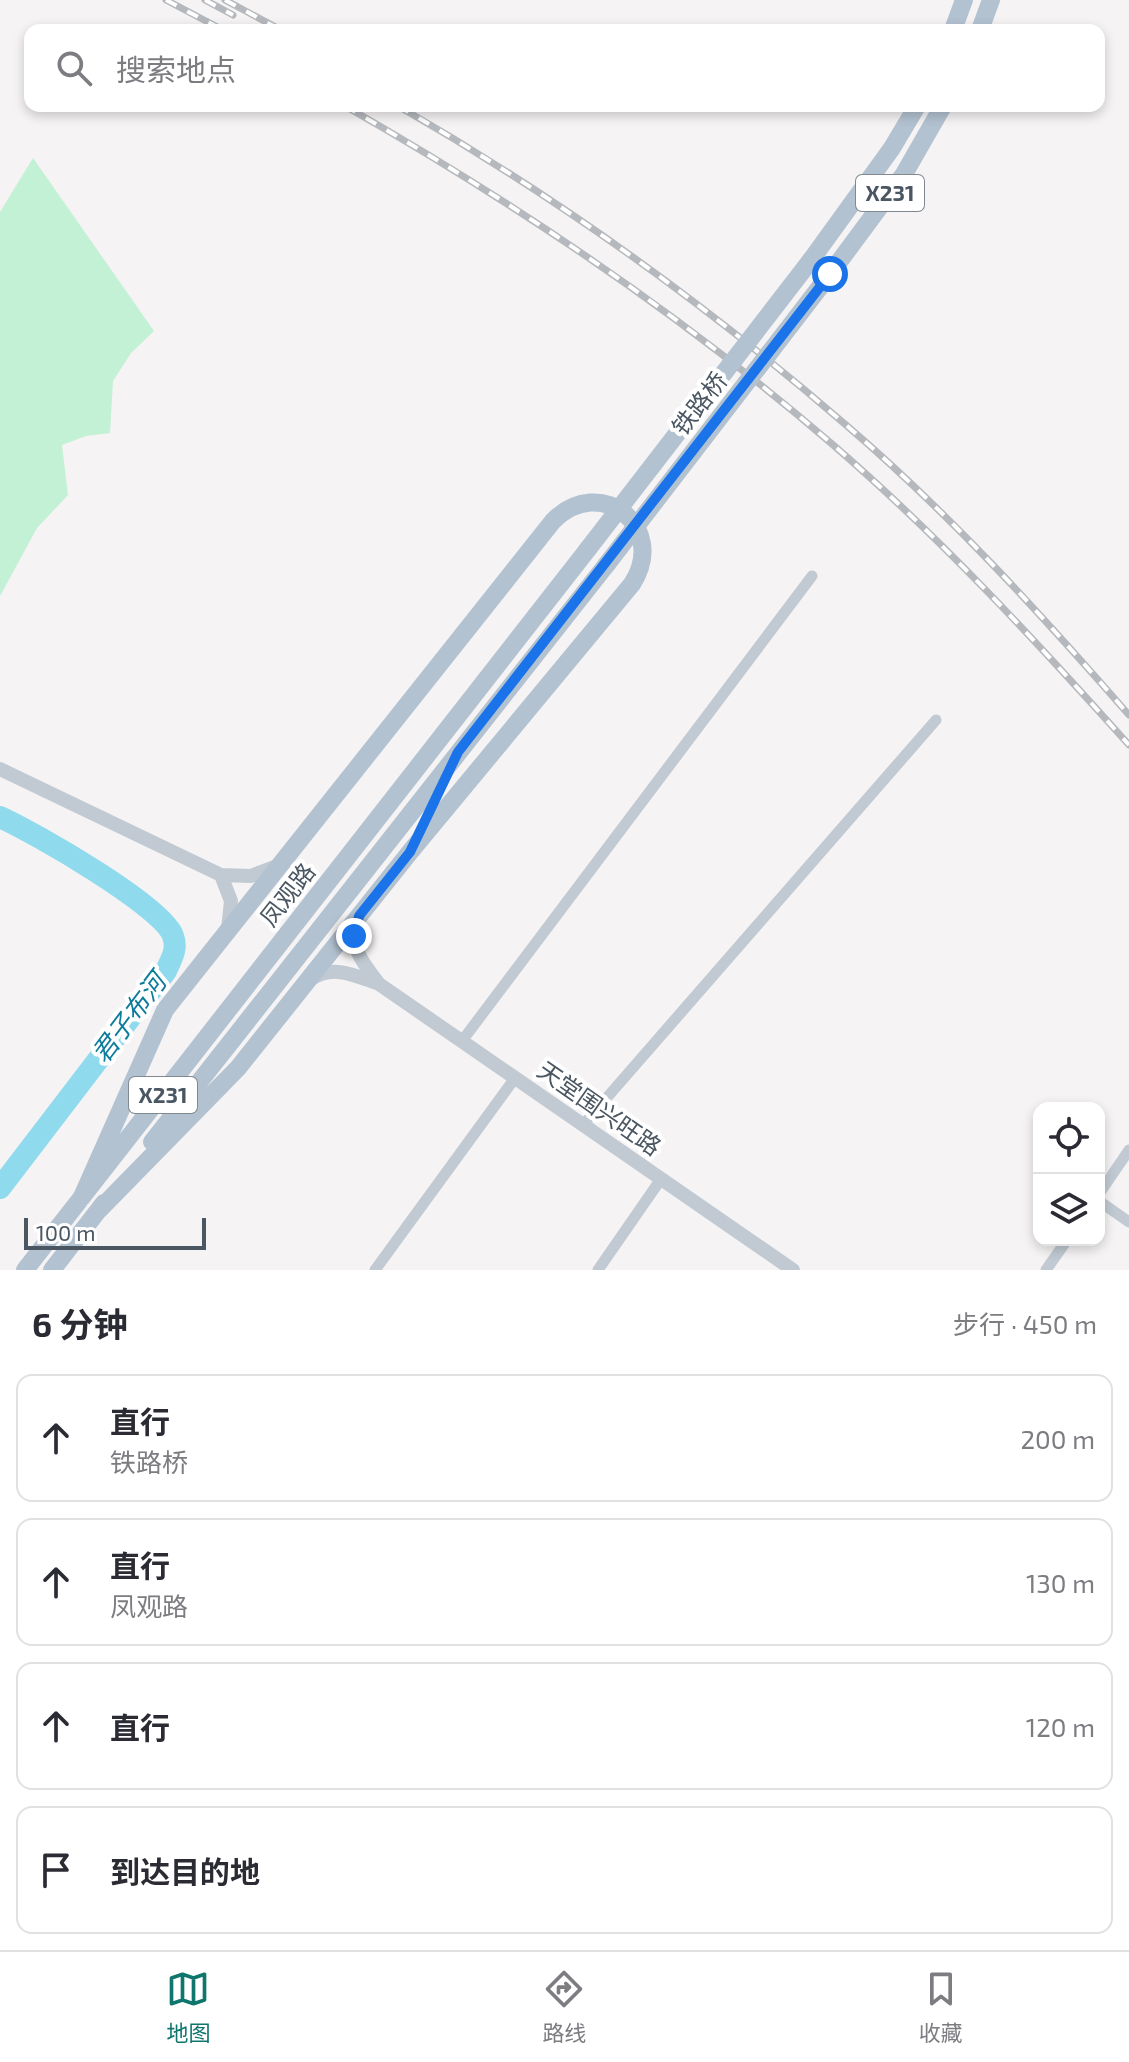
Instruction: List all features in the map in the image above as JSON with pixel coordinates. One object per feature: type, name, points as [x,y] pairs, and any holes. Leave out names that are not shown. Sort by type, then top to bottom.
[{"type":"main road","points":[[955,24],[964,0]]},
{"type":"main road","points":[[982,24],[991,0]]},
{"type":"main road","name":"凤观路","points":[[25,1270],[811,260],[892,148],[913,112]]},
{"type":"main road","name":"铁路桥","points":[[607,564],[904,174],[940,112]]},
{"type":"main road","points":[[82,1197],[165,1010],[553,521],[568,509],[587,502],[616,508],[631,520],[641,537],[643,557],[638,576],[410,852],[238,1068],[99,1210]]},
{"type":"main road","name":"凤观路","points":[[52,1270],[607,564]]},
{"type":"main road","points":[[410,852],[458,752]]},
{"type":"street","points":[[462,1041],[812,576]]},
{"type":"street","points":[[583,1125],[936,720]]},
{"type":"street","points":[[0,769],[221,875],[241,878],[261,874],[287,857]]},
{"type":"street","points":[[221,875],[231,901],[230,919],[224,936]]},
{"type":"street","points":[[359,916],[354,929],[356,950],[379,984]]},
{"type":"street","points":[[306,982],[334,971],[379,984]]},
{"type":"street","name":"天堂围兴旺路","points":[[379,984],[793,1270]]},
{"type":"street","points":[[375,1270],[515,1078]]},
{"type":"street","points":[[1105,1185],[1129,1150]]},
{"type":"street","points":[[598,1270],[661,1179]]},
{"type":"street","points":[[1105,1205],[1129,1222]]},
{"type":"street","points":[[1046,1270],[1063,1246]]},
{"type":"green space","points":[[33,158],[154,331],[131,353],[113,381],[110,433],[86,436],[62,445],[68,495],[37,528],[0,596],[0,212]]},
{"type":"waterway","name":"君子布河","points":[[0,817],[67,853],[123,889],[164,923],[173,936],[175,946],[166,971],[0,1188]]},
{"type":"railway","points":[[166,0],[212,24]]},
{"type":"railway","points":[[205,0],[233,15]]},
{"type":"railway","points":[[225,0],[270,24]]},
{"type":"railway","points":[[355,112],[473,182],[597,263],[775,396],[872,479],[948,552],[1129,745]]},
{"type":"railway","points":[[408,112],[516,177],[630,255],[740,337],[846,425],[957,529],[1028,602],[1129,715]]},
{"type":"route","points":[[354,936],[359,916],[410,852],[458,752],[830,274]]}]
